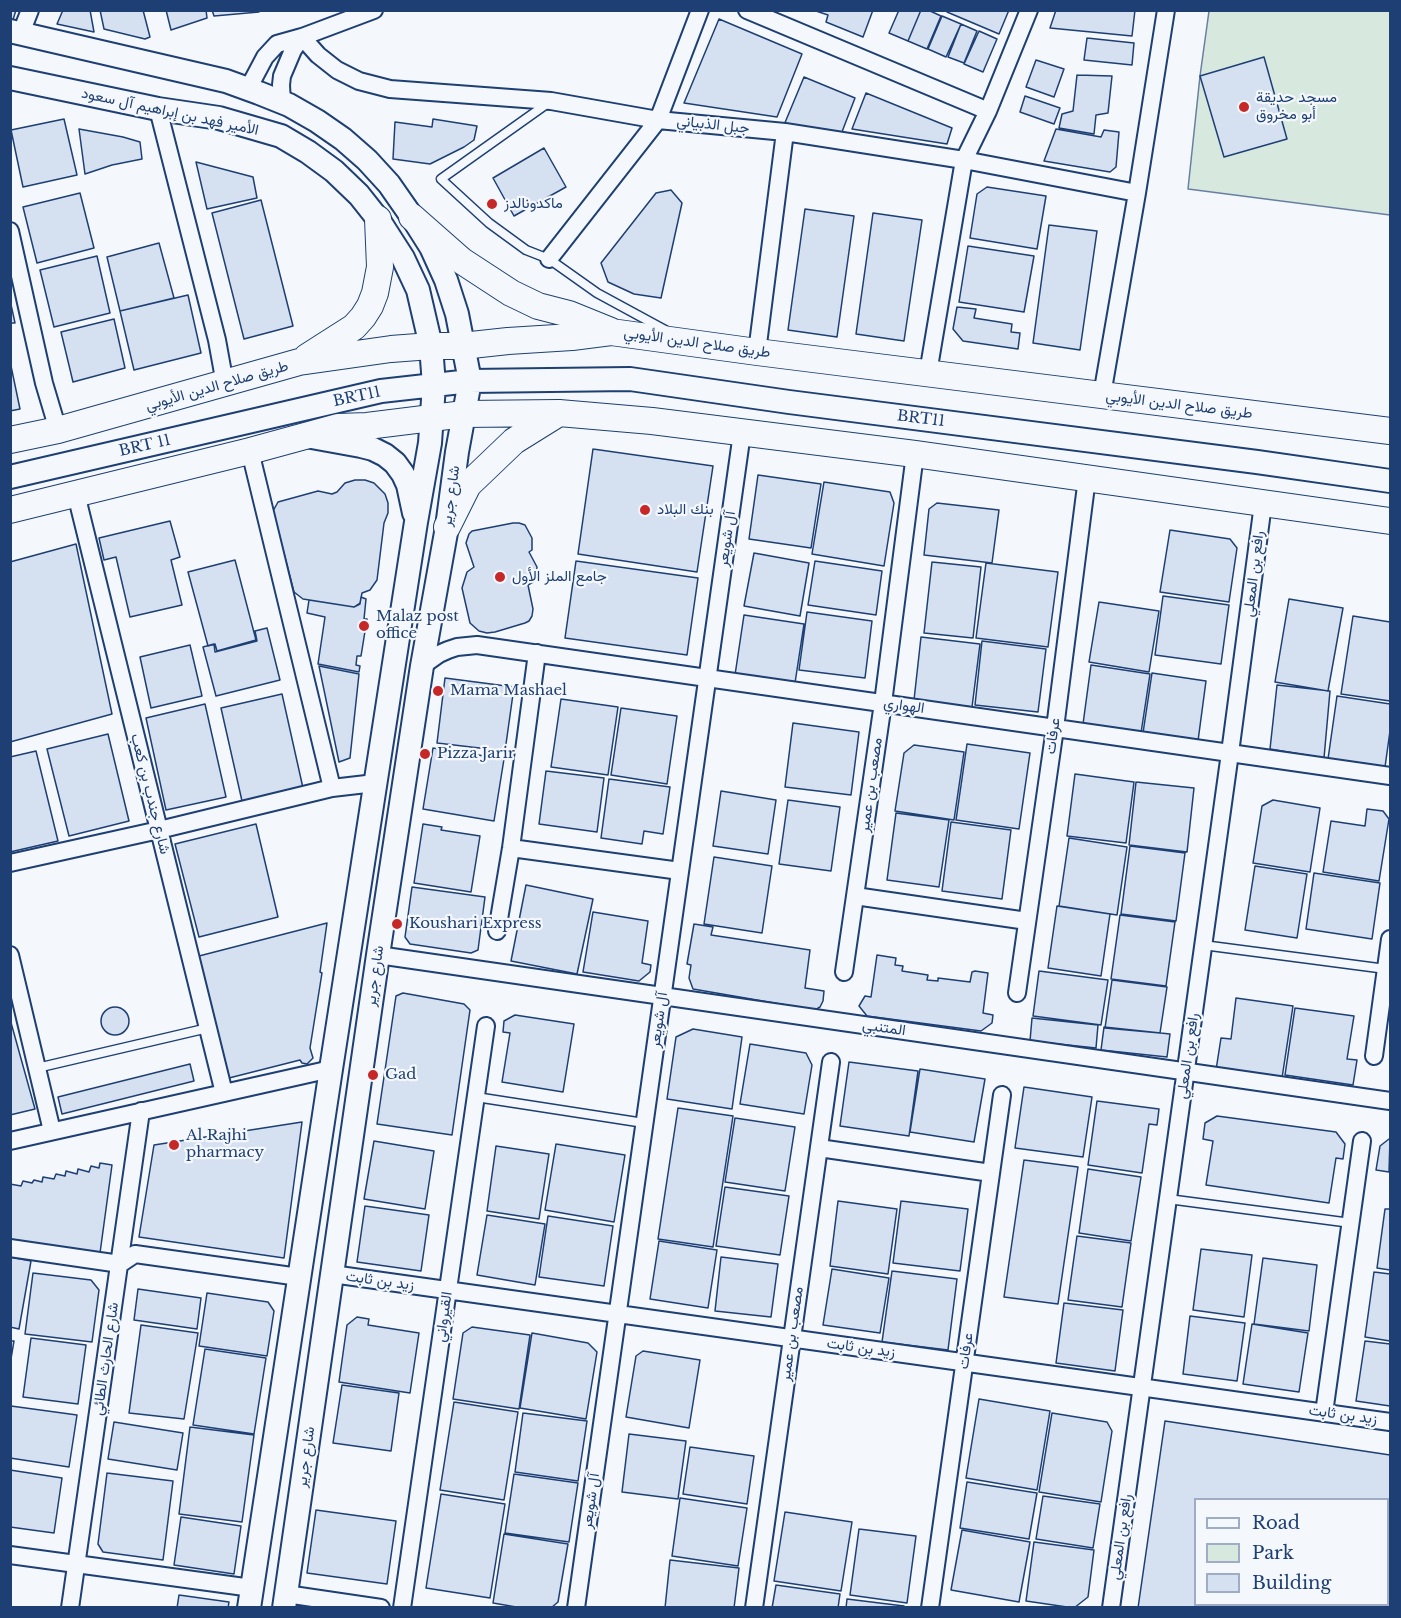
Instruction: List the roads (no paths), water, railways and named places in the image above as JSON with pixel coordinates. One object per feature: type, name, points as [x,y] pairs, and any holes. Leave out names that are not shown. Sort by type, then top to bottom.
[{"type":"main road","points":[[16,32],[226,81],[282,102],[317,121],[368,160],[390,184],[412,217],[431,247],[446,280],[457,314],[462,346]]},
{"type":"main road","name":"الأمير فهد بن إبراهيم آل سعود","points":[[10,78],[158,109],[219,118],[281,136],[334,171],[360,195],[403,258],[418,290],[431,346],[452,383],[431,417],[430,443],[416,522]]},
{"type":"main road","points":[[412,217],[462,261],[511,293],[538,306],[569,314],[611,332]]},
{"type":"main road","points":[[299,362],[354,327],[370,306],[380,267],[378,219]]},
{"type":"main road","name":"طريق صلاح الدين الأيوبي","points":[[10,440],[58,430],[299,362],[391,349],[462,346],[611,332],[1390,431]]},
{"type":"main road","name":"شارع جرير","points":[[285,1601],[378,955],[422,666],[447,527],[464,414],[452,383],[462,346]]},
{"type":"main road","name":"BRT11","points":[[280,414],[381,391],[452,383],[630,379],[1390,481]]},
{"type":"main road","points":[[447,527],[468,486],[514,441],[559,413]]},
{"type":"main road","points":[[10,510],[250,452],[338,427],[367,426],[464,414],[559,413],[652,421],[915,454],[1390,521]]},
{"type":"main road","name":"BRT 11","points":[[10,477],[280,414]]},
{"type":"main road","points":[[306,436],[367,448],[385,455],[403,474],[408,485],[416,522]]},
{"type":"main road","name":"شارع جرير","points":[[251,1598],[330,1069],[416,522]]},
{"type":"street","points":[[16,32],[30,10]]},
{"type":"street","points":[[248,89],[258,69],[277,44],[374,10]]},
{"type":"street","points":[[549,260],[658,120],[700,10]]},
{"type":"street","points":[[747,10],[988,111]]},
{"type":"street","points":[[928,373],[964,160],[988,111],[1029,10]]},
{"type":"street","points":[[1102,395],[1166,10]]},
{"type":"street","points":[[282,102],[282,76],[292,50],[302,37]]},
{"type":"street","name":"جبل الذبياني","points":[[302,37],[318,56],[337,70],[359,81],[390,89],[550,101],[658,120],[785,132],[964,160],[1137,193]]},
{"type":"street","points":[[158,109],[217,340],[225,384]]},
{"type":"street","points":[[757,352],[785,132]]},
{"type":"street","points":[[10,231],[44,383],[58,430]]},
{"type":"street","name":"آل شويعر","points":[[576,1608],[742,433]]},
{"type":"street","points":[[250,452],[332,788]]},
{"type":"street","name":"مصعب بن عمير","points":[[844,972],[883,703],[915,454]]},
{"type":"street","name":"عرفات","points":[[1017,993],[1088,478]]},
{"type":"street","name":"شارع جندب بن كعب","points":[[76,494],[224,1093]]},
{"type":"street","name":"رافع بن المعلي","points":[[1111,1608],[1263,504]]},
{"type":"street","name":"الهواري","points":[[422,666],[448,650],[477,645],[1390,776]]},
{"type":"street","points":[[498,931],[537,653]]},
{"type":"street","points":[[10,863],[332,788],[375,783]]},
{"type":"street","points":[[511,848],[680,871]]},
{"type":"street","points":[[855,896],[1027,921]]},
{"type":"street","points":[[1374,1056],[1390,939]]},
{"type":"street","points":[[10,955],[52,1131]]},
{"type":"street","name":"المتنبي","points":[[378,955],[1390,1101]]},
{"type":"street","name":"القيرواني","points":[[402,1608],[486,1026]]},
{"type":"street","name":"مصعب بن عمير","points":[[754,1608],[831,1062]]},
{"type":"street","points":[[10,1141],[330,1069]]},
{"type":"street","name":"عرفات","points":[[930,1608],[1002,1095]]},
{"type":"street","name":"شارع الحارث الطائي","points":[[70,1608],[141,1111]]},
{"type":"street","points":[[1324,1413],[1362,1141]]},
{"type":"street","points":[[819,1148],[991,1173]]},
{"type":"street","points":[[10,1248],[120,1264],[135,1254],[299,1278]]},
{"type":"street","name":"زيد بن ثابت","points":[[332,1274],[1390,1422]]},
{"type":"street","points":[[10,1555],[76,1564],[251,1598]]},
{"type":"street","points":[[285,1601],[381,1608]]},
{"type":"lane","points":[[550,101],[441,179],[489,222],[526,250],[549,260],[597,293],[686,341]]},
{"type":"lane","points":[[1203,945],[1386,969]]},
{"type":"lane","points":[[37,1068],[208,1029]]},
{"type":"lane","points":[[476,1097],[644,1123]]},
{"type":"lane","points":[[1168,1199],[1351,1223]]},
{"type":"place","name":"مسجد حديقة أبو مخروق","points":[[1244,107]]},
{"type":"place","name":"ماكدونالدز","points":[[492,204]]},
{"type":"place","name":"بنك البلاد","points":[[645,510]]},
{"type":"place","name":"جامع الملز الأول","points":[[500,577]]},
{"type":"place","name":"Malaz post office","points":[[364,626]]},
{"type":"place","name":"Mama Mashael","points":[[438,691]]},
{"type":"place","name":"Pizza Jarir","points":[[425,754]]},
{"type":"place","name":"Koushari Express","points":[[397,924]]},
{"type":"place","name":"Gad","points":[[373,1075]]},
{"type":"place","name":"Al Rajhi pharmacy","points":[[174,1145]]}]
